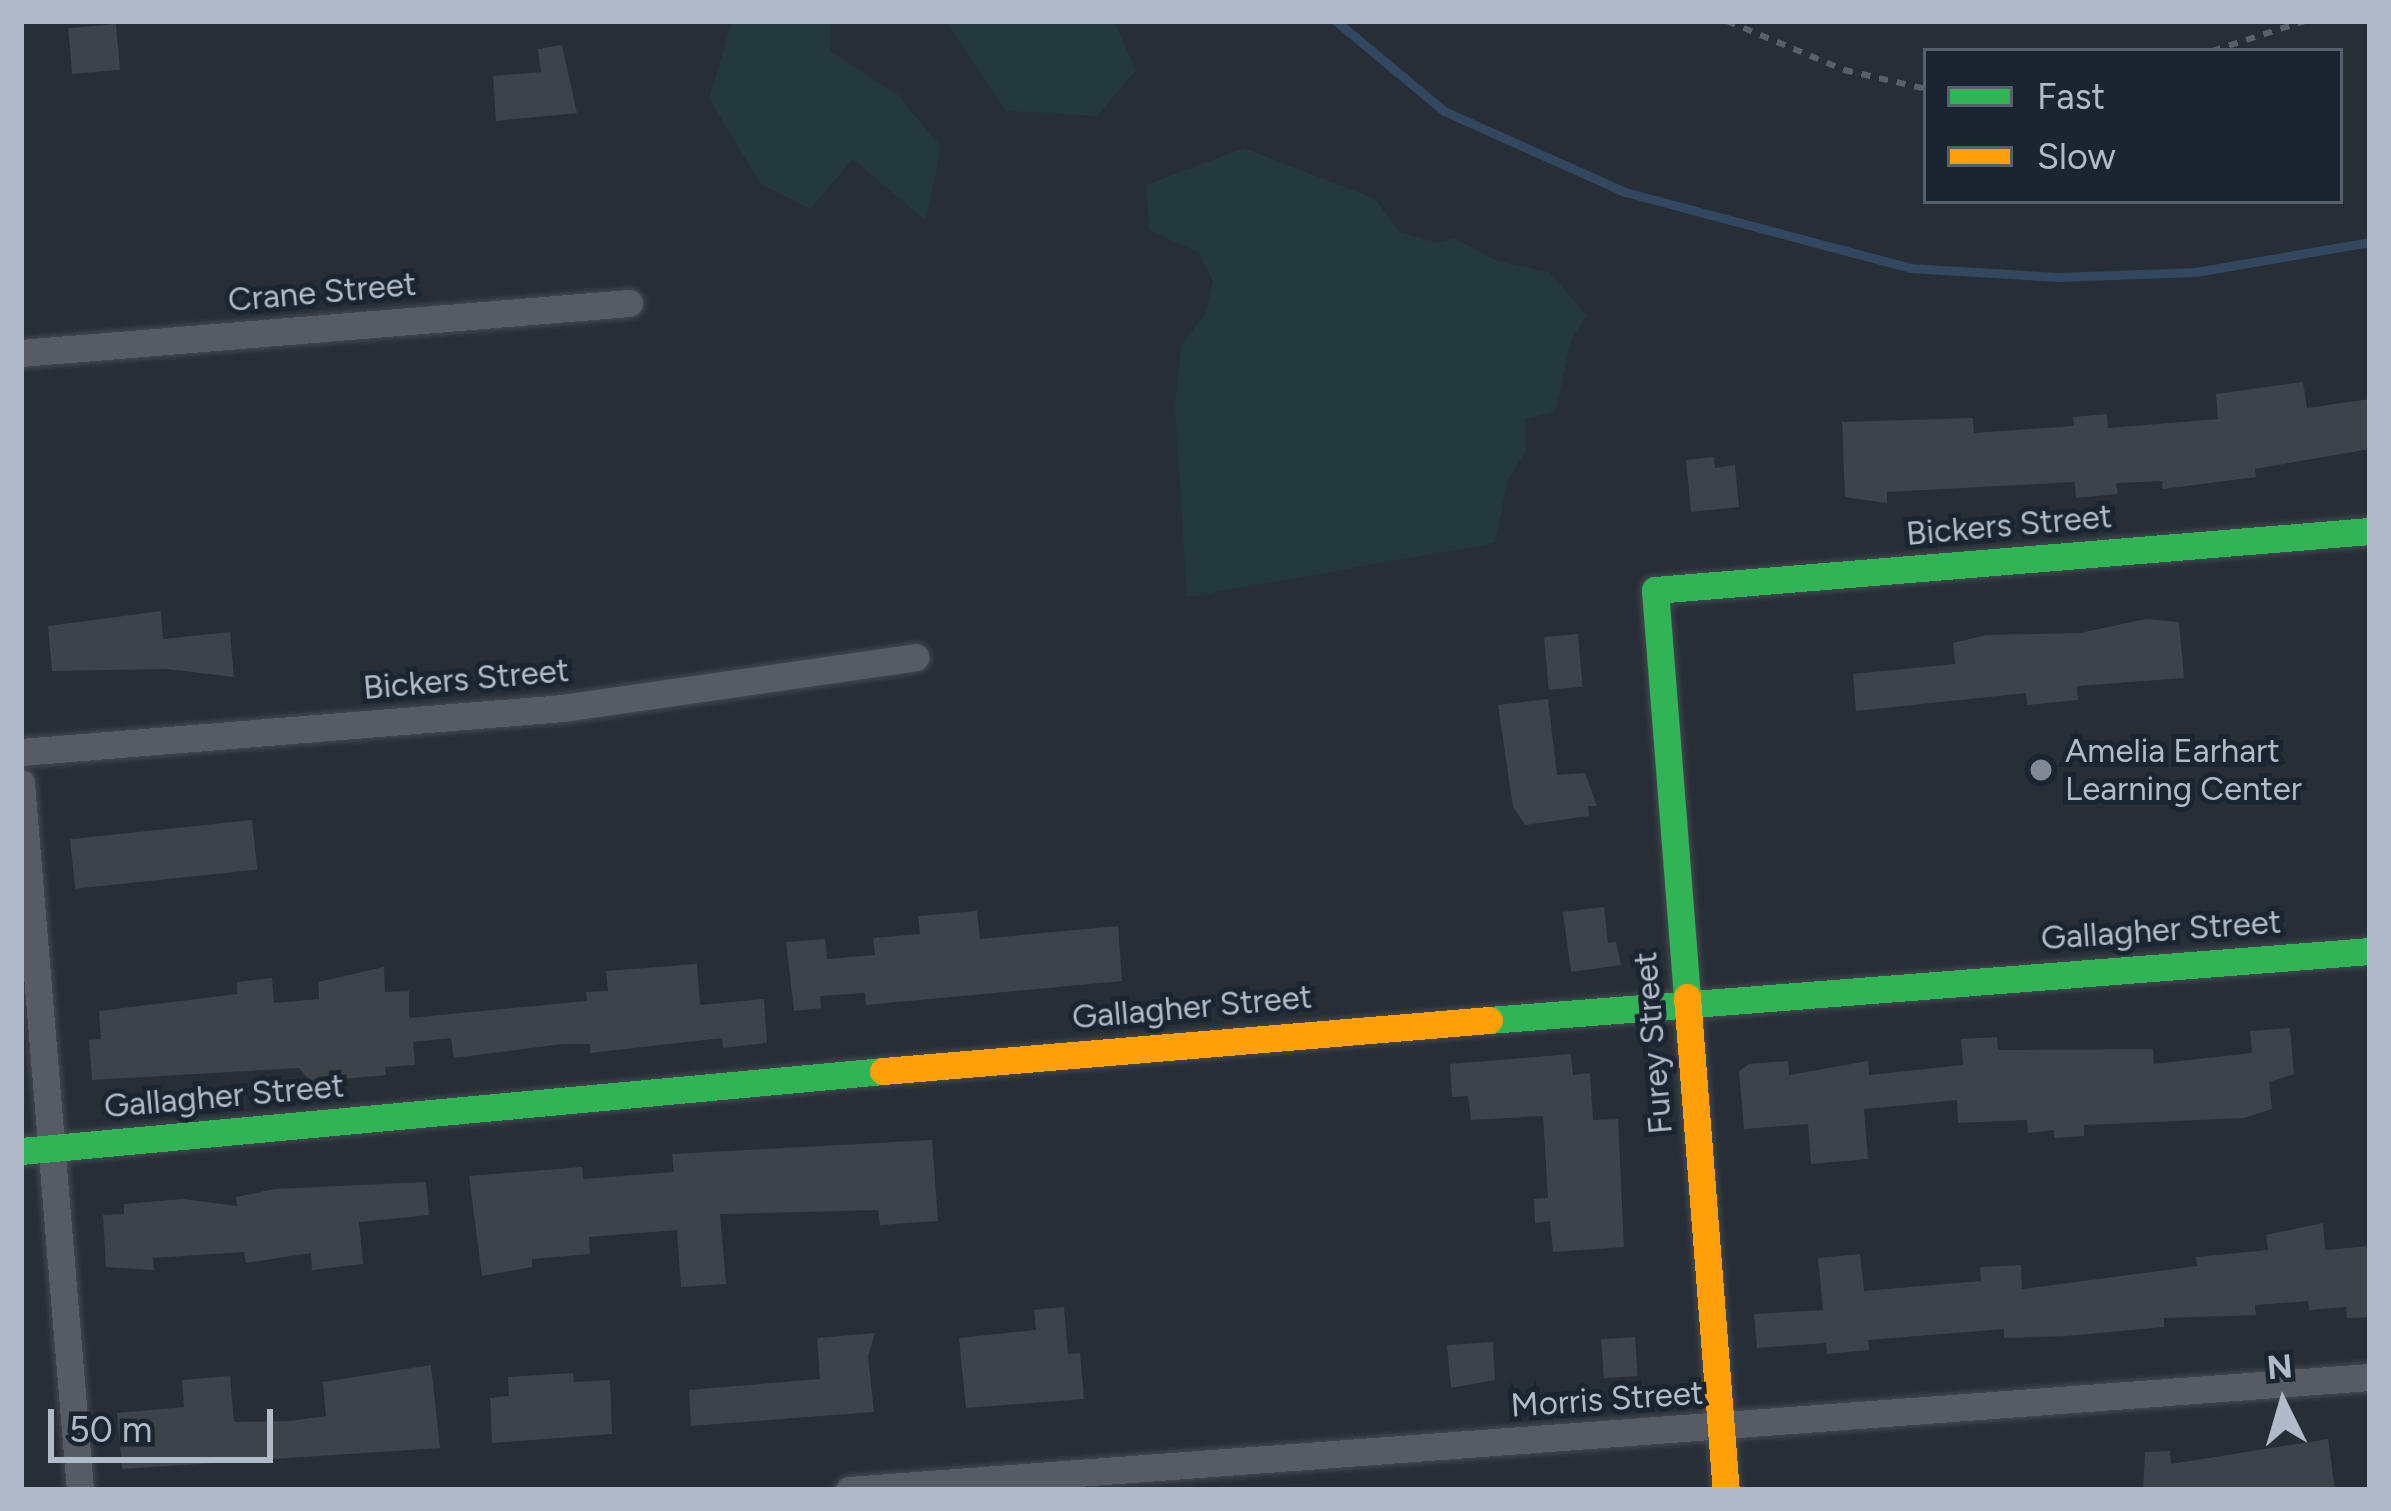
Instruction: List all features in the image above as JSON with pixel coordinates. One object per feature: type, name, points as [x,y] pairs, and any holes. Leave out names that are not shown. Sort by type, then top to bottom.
[{"type":"street","name":"Crane Street","points":[[21,353],[628,303]]},
{"type":"street","name":"Bickers Street","points":[[1655,590],[2370,531]]},
{"type":"street","name":"Furey Street","points":[[1655,590],[1726,1490]]},
{"type":"street","name":"Bickers Street","points":[[21,752],[563,708],[915,657]]},
{"type":"street","points":[[21,783],[58,1148],[80,1490]]},
{"type":"street","name":"Gallagher Street","points":[[21,1151],[1186,1043],[2370,951]]},
{"type":"street","name":"Morris Street","points":[[849,1490],[2370,1377]]},
{"type":"path","points":[[1726,21],[1844,70],[1923,88]]},
{"type":"path","points":[[2221,48],[2305,21]]},
{"type":"green space","points":[[732,21],[830,21],[831,52],[898,95],[941,147],[926,221],[853,159],[810,209],[761,184],[709,99]]},
{"type":"green space","points":[[946,21],[1114,21],[1136,70],[1097,116],[1006,111]]},
{"type":"green space","points":[[1244,148],[1375,199],[1400,232],[1438,243],[1454,238],[1497,261],[1549,272],[1587,315],[1572,338],[1555,412],[1525,419],[1526,451],[1508,479],[1495,543],[1187,597],[1175,408],[1181,345],[1205,314],[1213,281],[1198,252],[1149,230],[1146,185]]},
{"type":"building","points":[[116,24],[120,70],[72,74],[68,28]]},
{"type":"building","points":[[562,45],[577,113],[496,121],[493,76],[541,72],[538,49]]},
{"type":"building","points":[[2303,382],[2307,408],[2370,399],[2370,449],[2255,469],[2256,477],[2163,489],[2162,481],[2116,483],[2118,494],[2076,498],[2075,482],[1887,492],[1887,503],[1845,497],[1842,422],[1973,418],[1974,433],[2074,426],[2073,417],[2107,414],[2108,428],[2218,419],[2216,394]]},
{"type":"building","points":[[1714,457],[1715,468],[1735,465],[1739,507],[1691,512],[1686,460]]},
{"type":"building","points":[[161,611],[163,639],[230,632],[234,677],[167,669],[52,671],[48,626]]},
{"type":"building","points":[[2146,619],[2179,622],[2184,678],[2077,686],[2078,700],[2027,705],[2026,693],[1856,711],[1853,674],[1955,664],[1953,643],[1986,635],[2080,633]]},
{"type":"building","points":[[1578,634],[1583,687],[1549,690],[1544,637]]},
{"type":"building","points":[[1548,699],[1557,775],[1585,773],[1597,806],[1588,806],[1589,816],[1525,825],[1513,807],[1498,705]]},
{"type":"building","points":[[252,820],[257,870],[75,889],[70,839]]},
{"type":"building","points":[[1604,907],[1608,943],[1616,942],[1621,965],[1571,972],[1563,912]]},
{"type":"building","points":[[977,911],[980,939],[1118,926],[1122,981],[866,1005],[865,993],[820,996],[821,1008],[794,1011],[786,942],[825,939],[827,959],[875,955],[873,938],[920,934],[918,916]]},
{"type":"building","points":[[697,964],[700,1005],[764,999],[767,1043],[723,1048],[722,1038],[590,1053],[590,1044],[562,1044],[454,1058],[451,1038],[413,1042],[415,1065],[385,1067],[386,1075],[311,1082],[299,1068],[92,1080],[89,1040],[101,1039],[99,1011],[237,994],[237,982],[272,978],[274,1003],[319,999],[318,982],[384,967],[385,992],[409,991],[409,1018],[587,1001],[586,992],[608,991],[606,971]]},
{"type":"building","points":[[2290,1028],[2294,1074],[2269,1082],[2272,1109],[2244,1118],[2084,1125],[2084,1136],[2054,1138],[2054,1130],[2028,1133],[2027,1120],[1958,1123],[1957,1100],[1864,1109],[1868,1159],[1811,1164],[1808,1124],[1744,1129],[1739,1071],[1749,1064],[1788,1061],[1789,1075],[1868,1061],[1869,1075],[1963,1065],[1961,1039],[1997,1037],[1998,1050],[2153,1049],[2154,1064],[2252,1053],[2250,1031]]},
{"type":"building","points":[[1571,1054],[1573,1075],[1590,1073],[1593,1120],[1618,1119],[1624,1247],[1553,1252],[1550,1221],[1535,1223],[1534,1199],[1548,1198],[1543,1116],[1471,1120],[1468,1096],[1452,1097],[1450,1064]]},
{"type":"building","points":[[932,1140],[938,1221],[880,1225],[878,1210],[720,1214],[726,1284],[681,1287],[677,1230],[589,1237],[590,1254],[532,1259],[532,1267],[482,1276],[469,1176],[582,1167],[583,1179],[674,1172],[672,1154]]},
{"type":"building","points":[[426,1182],[429,1215],[359,1222],[363,1264],[312,1270],[311,1253],[246,1263],[244,1252],[153,1258],[154,1270],[106,1267],[103,1215],[124,1214],[124,1204],[183,1199],[237,1206],[236,1197],[275,1189]]},
{"type":"building","points":[[2323,1223],[2325,1250],[2370,1246],[2370,1317],[2347,1318],[2346,1307],[2309,1310],[2308,1301],[2255,1305],[2256,1315],[2164,1318],[2164,1327],[2067,1336],[2004,1338],[2004,1329],[1868,1340],[1869,1350],[1827,1354],[1826,1343],[1757,1348],[1754,1314],[1823,1310],[1818,1258],[1860,1254],[1864,1291],[1981,1281],[1980,1267],[2021,1265],[2022,1289],[2197,1266],[2196,1257],[2268,1250],[2266,1235]]},
{"type":"building","points":[[1064,1307],[1068,1354],[1080,1353],[1084,1399],[966,1408],[959,1338],[1036,1330],[1034,1310]]},
{"type":"building","points":[[875,1333],[868,1356],[874,1412],[691,1426],[689,1390],[820,1379],[817,1338]]},
{"type":"building","points":[[1635,1337],[1638,1376],[1604,1378],[1601,1339]]},
{"type":"building","points":[[1493,1342],[1495,1380],[1451,1388],[1447,1345]]},
{"type":"building","points":[[431,1365],[440,1448],[122,1469],[117,1413],[184,1407],[182,1380],[230,1376],[234,1422],[290,1421],[326,1416],[323,1382]]},
{"type":"building","points":[[573,1373],[574,1382],[610,1380],[612,1434],[492,1443],[490,1398],[509,1396],[508,1377]]},
{"type":"building","points":[[2328,1439],[2335,1490],[2143,1490],[2145,1452],[2170,1451],[2171,1464]]},
{"type":"waterway","points":[[1336,21],[1444,111],[1625,192],[1910,268],[2059,277],[2196,272],[2370,242]]},
{"type":"traffic: fast","points":[[1687,997],[1655,590],[2370,531]]},
{"type":"traffic: fast","points":[[1489,1020],[2370,951]]},
{"type":"traffic: fast","points":[[21,1151],[883,1071]]},
{"type":"traffic: slow","points":[[1687,997],[1726,1490]]},
{"type":"traffic: slow","points":[[883,1071],[1489,1020]]},
{"type":"place","name":"Amelia Earhart Learning Center","points":[[2041,770]]}]
